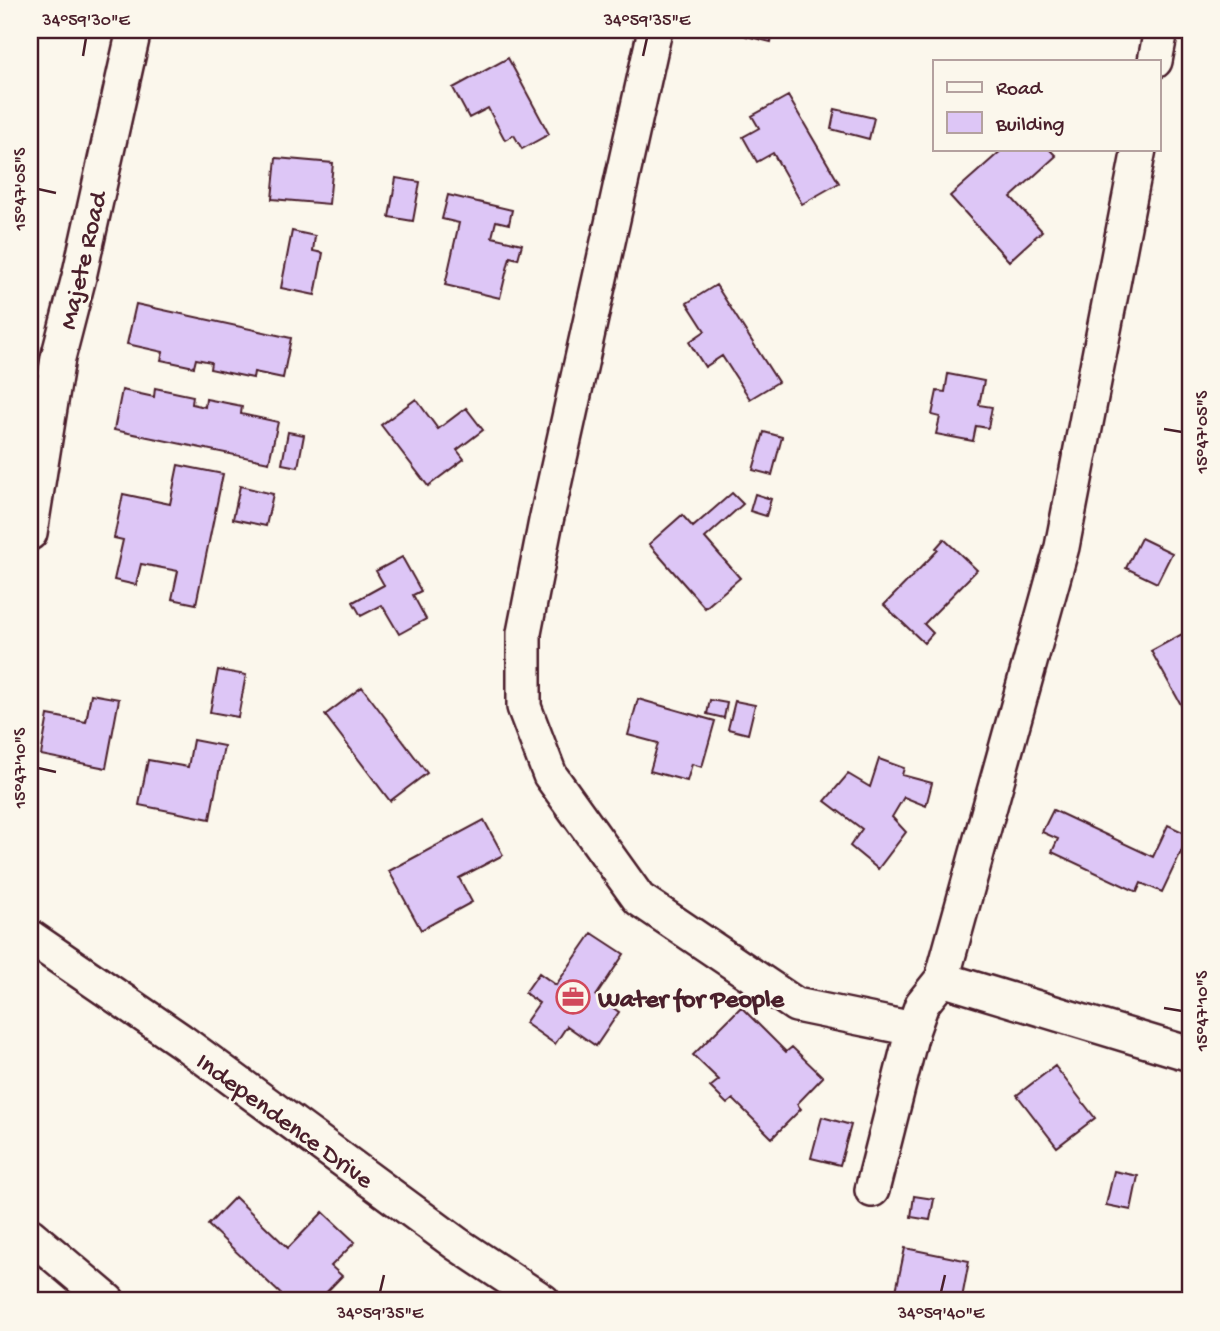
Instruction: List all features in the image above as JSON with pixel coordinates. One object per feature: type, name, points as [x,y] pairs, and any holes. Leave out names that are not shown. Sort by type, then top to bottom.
[{"type":"street","name":"Majete Road","points":[[30,533],[44,354],[79,277],[134,30]]},
{"type":"street","points":[[655,30],[546,521],[524,633],[524,707],[550,775],[639,899],[796,1005],[913,1029]]},
{"type":"street","points":[[1155,60],[1161,30]]},
{"type":"street","points":[[872,1190],[913,1029],[922,1004],[942,979],[1062,547],[1139,150]]},
{"type":"street","name":"Independence Drive","points":[[30,937],[180,1041],[457,1244],[543,1301]]},
{"type":"street","points":[[942,979],[1190,1054]]},
{"type":"street","points":[[30,1235],[108,1301]]},
{"type":"building","points":[[747,30],[774,30],[771,42],[746,36]]},
{"type":"building","points":[[508,58],[549,134],[522,149],[514,135],[505,140],[488,108],[469,118],[453,88]]},
{"type":"building","points":[[788,96],[839,183],[802,204],[773,153],[757,162],[743,137],[759,128],[752,116]]},
{"type":"building","points":[[835,109],[874,118],[869,139],[831,129]]},
{"type":"building","points":[[1002,150],[1050,150],[1056,156],[1011,197],[1042,231],[1009,261],[950,196]]},
{"type":"building","points":[[276,158],[333,163],[329,204],[272,199]]},
{"type":"building","points":[[396,178],[420,182],[413,221],[389,217]]},
{"type":"building","points":[[448,195],[512,210],[509,224],[496,221],[492,237],[522,244],[518,259],[510,257],[500,298],[445,285],[459,223],[442,219]]},
{"type":"building","points":[[292,231],[315,236],[313,251],[323,253],[315,295],[281,288]]},
{"type":"building","points":[[716,285],[778,382],[750,399],[722,356],[705,367],[689,342],[705,331],[687,303]]},
{"type":"building","points":[[136,304],[291,338],[283,378],[254,372],[253,378],[210,369],[211,362],[196,359],[194,367],[161,360],[163,352],[127,344]]},
{"type":"building","points":[[948,374],[984,381],[979,405],[992,407],[988,428],[976,426],[973,441],[936,434],[940,417],[932,415],[937,391],[945,392]]},
{"type":"building","points":[[155,388],[193,396],[192,404],[205,407],[206,399],[242,406],[241,414],[278,422],[269,462],[114,430],[122,390],[154,397]]},
{"type":"building","points":[[416,399],[438,429],[466,408],[483,430],[457,450],[464,459],[428,486],[381,425]]},
{"type":"building","points":[[288,432],[304,435],[298,467],[282,464]]},
{"type":"building","points":[[764,432],[782,437],[772,475],[753,470]]},
{"type":"building","points":[[178,465],[223,474],[196,604],[172,599],[178,571],[141,564],[136,585],[114,580],[123,540],[114,538],[123,494],[170,504]]},
{"type":"building","points":[[240,486],[273,494],[266,526],[233,519]]},
{"type":"building","points":[[732,493],[743,504],[705,538],[740,578],[705,608],[649,544],[682,515],[693,527]]},
{"type":"building","points":[[755,494],[771,499],[766,516],[750,511]]},
{"type":"building","points":[[1141,538],[1172,553],[1157,583],[1126,568]]},
{"type":"building","points":[[944,539],[977,570],[924,624],[933,633],[924,643],[884,605],[938,550],[936,548]]},
{"type":"building","points":[[402,557],[421,591],[413,595],[426,619],[399,634],[382,605],[361,616],[353,602],[384,585],[376,571]]},
{"type":"building","points":[[1182,634],[1187,643],[1190,641],[1189,719],[1151,651]]},
{"type":"building","points":[[218,670],[246,675],[238,717],[210,712]]},
{"type":"building","points":[[362,687],[427,773],[390,801],[325,715]]},
{"type":"building","points":[[91,694],[119,699],[106,768],[41,755],[48,715],[86,722]]},
{"type":"building","points":[[638,699],[715,721],[702,767],[692,764],[687,781],[650,771],[658,743],[628,735]]},
{"type":"building","points":[[710,700],[727,703],[724,718],[707,714]]},
{"type":"building","points":[[735,701],[755,705],[748,734],[728,729]]},
{"type":"building","points":[[193,740],[224,746],[210,819],[139,805],[148,760],[188,767]]},
{"type":"building","points":[[879,759],[904,768],[902,775],[932,783],[926,806],[904,797],[892,817],[906,832],[878,869],[850,846],[862,829],[825,801],[848,774],[870,787]]},
{"type":"building","points":[[1053,810],[1153,857],[1168,825],[1189,835],[1162,892],[1141,883],[1137,892],[1052,852],[1058,839],[1042,832]]},
{"type":"building","points":[[484,820],[503,855],[459,878],[472,902],[421,930],[389,871]]},
{"type":"building","points":[[592,933],[624,954],[596,996],[619,1012],[596,1046],[567,1026],[555,1044],[525,1023],[539,1003],[525,993],[539,973],[556,985]]},
{"type":"building","points":[[741,1007],[786,1052],[792,1047],[823,1077],[797,1104],[801,1109],[772,1138],[733,1099],[727,1104],[710,1087],[719,1080],[693,1055]]},
{"type":"building","points":[[1055,1066],[1095,1118],[1057,1147],[1017,1095]]},
{"type":"building","points":[[822,1117],[851,1125],[840,1165],[811,1158]]},
{"type":"building","points":[[1114,1171],[1138,1176],[1131,1210],[1106,1205]]},
{"type":"building","points":[[914,1196],[934,1199],[930,1220],[911,1217]]},
{"type":"building","points":[[235,1197],[288,1248],[323,1212],[355,1242],[331,1266],[342,1276],[318,1301],[288,1301],[208,1225]]},
{"type":"building","points":[[905,1248],[969,1261],[962,1298],[928,1291],[927,1297],[896,1291]]},
{"type":"place","name":"Water for People","points":[[573,997]]}]
